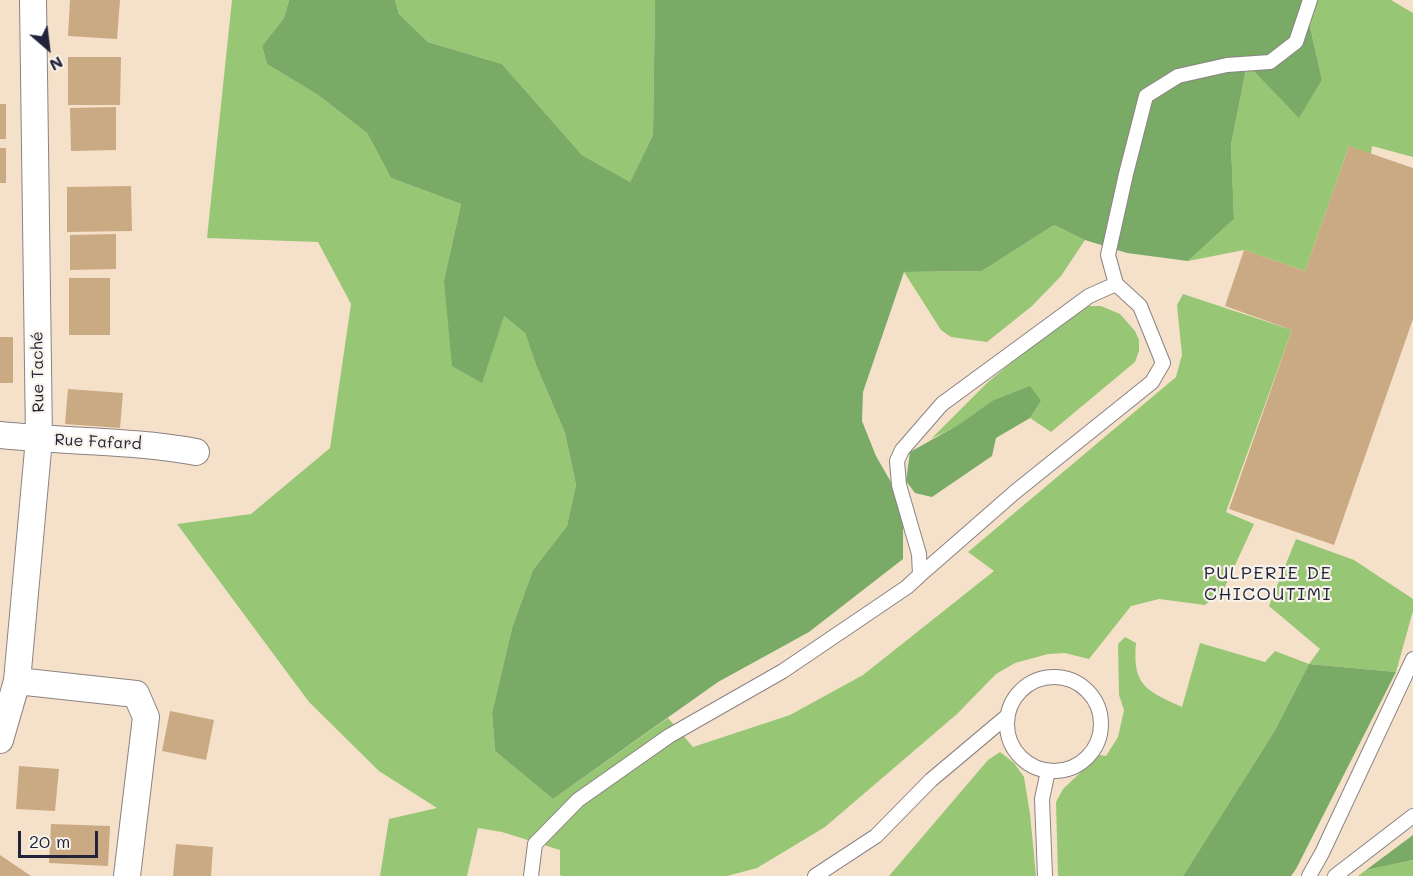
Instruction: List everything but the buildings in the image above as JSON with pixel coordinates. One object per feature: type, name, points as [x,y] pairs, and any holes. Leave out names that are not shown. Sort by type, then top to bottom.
[{"type":"street","name":"Rue Taché","points":[[0,740],[17,681],[39,439],[33,0]]},
{"type":"street","name":"Rue Fafard","points":[[0,435],[161,445],[196,452]]},
{"type":"street","points":[[17,681],[136,694],[146,717],[127,876]]},
{"type":"lane","points":[[531,876],[536,844],[578,800],[669,736],[783,671],[907,587],[1015,492],[1152,382],[1163,363],[1140,306],[1116,284],[1108,255],[1146,96],[1178,76],[1227,65],[1270,62],[1296,42],[1310,0]]},
{"type":"lane","points":[[920,575],[919,554],[899,485],[897,461],[902,450],[942,404],[1089,296],[1116,284]]},
{"type":"lane","points":[[1309,876],[1412,666]]},
{"type":"lane","points":[[1047,676],[1063,677],[1078,683],[1091,693],[1099,707],[1101,723],[1099,739],[1091,753],[1079,764],[1064,771],[1048,771],[1033,767],[1021,759],[1011,747],[1006,732],[1006,717],[1011,703],[1020,690],[1032,681],[1047,676]]},
{"type":"lane","points":[[814,876],[876,836],[931,780],[1006,717]]},
{"type":"lane","points":[[1045,876],[1042,800],[1048,771]]},
{"type":"lane","points":[[1335,876],[1413,816]]},
{"type":"green space","points":[[232,0],[289,0],[284,18],[262,46],[267,64],[318,95],[367,133],[391,178],[461,204],[444,280],[504,316],[525,333],[565,433],[576,485],[567,526],[533,570],[512,628],[492,713],[495,751],[553,799],[668,718],[693,747],[790,715],[863,675],[994,571],[968,552],[1176,377],[1182,355],[1177,305],[1183,294],[1292,330],[1226,512],[1254,524],[1224,589],[1205,605],[1159,599],[1131,606],[1089,659],[1065,653],[1048,654],[1015,663],[996,674],[957,714],[825,827],[757,868],[727,876],[563,876],[560,875],[560,850],[502,832],[478,828],[467,876],[380,876],[389,819],[437,808],[379,771],[309,702],[177,524],[251,514],[330,448],[351,304],[318,242],[207,238]]},
{"type":"green space","points":[[289,0],[395,0],[399,14],[428,42],[502,64],[582,155],[630,182],[653,135],[655,0],[1304,0],[1322,80],[1299,118],[1247,64],[1231,145],[1234,219],[1188,261],[1127,253],[1085,240],[1054,225],[982,271],[904,272],[863,392],[862,421],[876,456],[903,503],[903,559],[809,632],[718,682],[553,799],[495,751],[492,713],[512,628],[533,570],[567,526],[576,485],[565,433],[525,333],[504,316],[482,383],[452,366],[444,280],[461,204],[391,178],[367,133],[318,95],[267,64],[262,46],[284,18]]},
{"type":"green space","points":[[395,0],[655,0],[653,135],[630,182],[582,155],[502,64],[428,42],[399,14]]},
{"type":"green space","points":[[1304,0],[1391,0],[1413,13],[1413,157],[1372,146],[1371,154],[1349,146],[1305,271],[1244,250],[1188,261],[1234,219],[1231,145],[1247,64],[1299,117],[1322,80]]},
{"type":"green space","points":[[1054,225],[1085,240],[1061,276],[1032,306],[987,342],[951,337],[941,330],[904,272],[982,271]]},
{"type":"green space","points":[[1089,306],[1101,306],[1120,314],[1135,331],[1139,340],[1139,351],[1135,362],[1051,432],[1030,418],[1041,401],[992,401],[961,424],[931,439],[988,382],[1071,314]]},
{"type":"green space","points":[[1030,386],[1041,401],[1030,418],[996,438],[992,456],[932,497],[915,493],[906,481],[910,452],[960,424],[992,401]]},
{"type":"green space","points":[[1296,539],[1354,560],[1413,599],[1413,611],[1396,672],[1309,664],[1320,649],[1269,606]]},
{"type":"green space","points":[[1125,637],[1136,643],[1137,669],[1144,685],[1159,696],[1182,707],[1200,643],[1265,662],[1275,651],[1309,664],[1274,732],[1183,876],[1058,876],[1056,802],[1063,789],[1099,755],[1106,756],[1118,737],[1124,710],[1119,695],[1118,644]]},
{"type":"green space","points":[[1309,664],[1396,672],[1296,869],[1291,876],[1183,876],[1274,732]]},
{"type":"green space","points":[[1000,752],[1014,763],[1024,777],[1036,876],[889,876],[988,760]]},
{"type":"green space","points":[[1413,835],[1413,860],[1366,870]]},
{"type":"green space","points":[[1413,860],[1413,876],[1358,876],[1366,870]]},
{"type":"district","name":"PULPERIE DE CHICOUTIMI","points":[[1268,583]]}]
